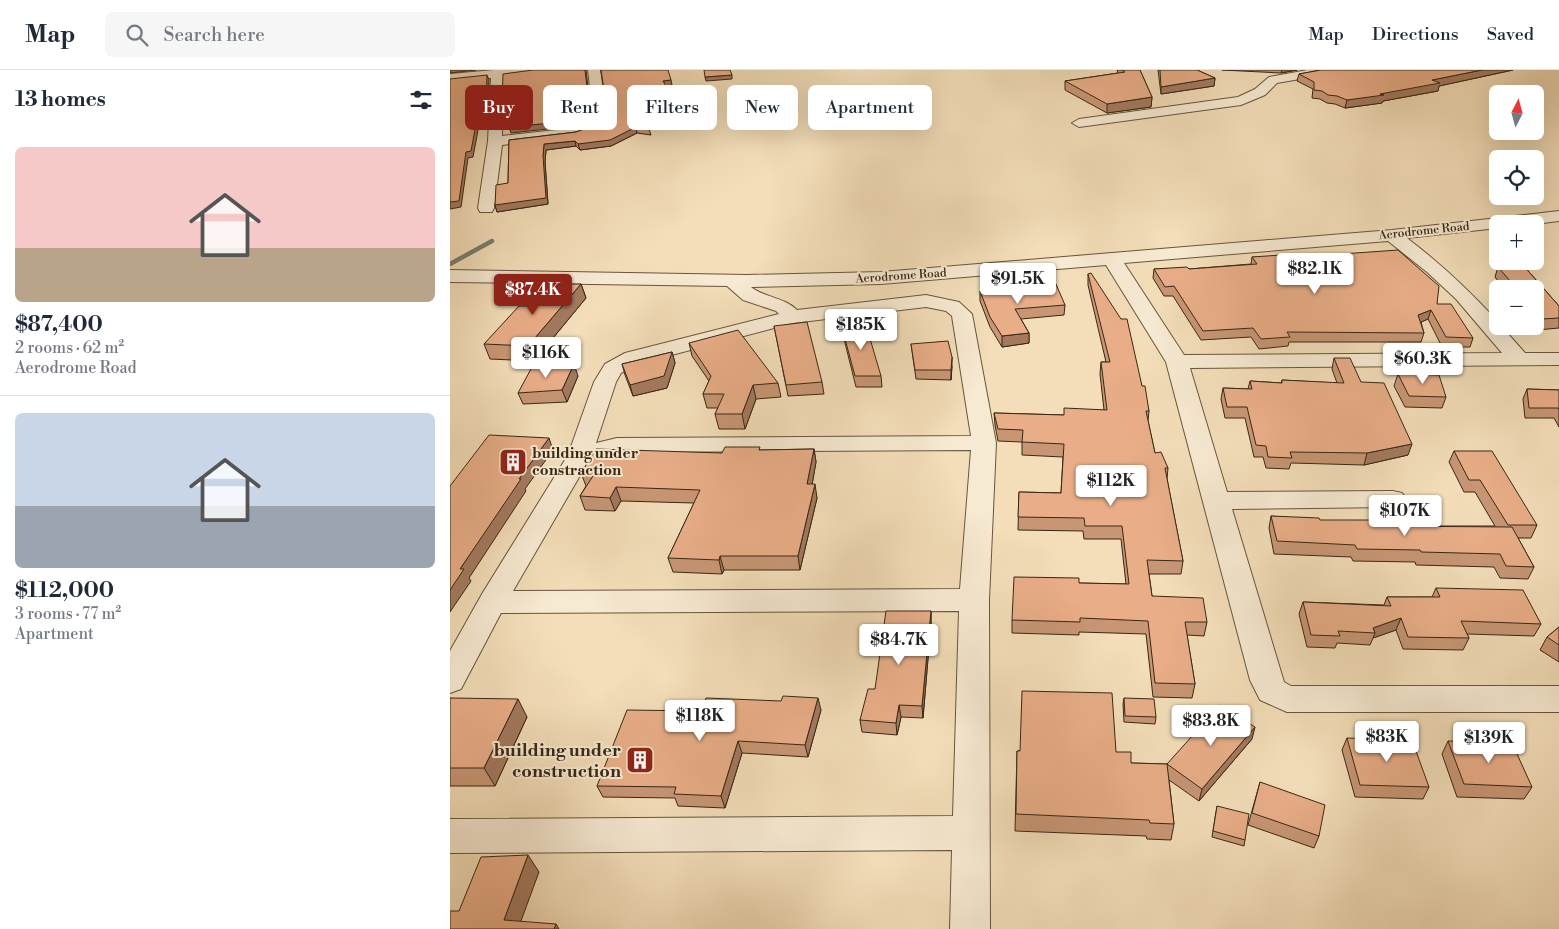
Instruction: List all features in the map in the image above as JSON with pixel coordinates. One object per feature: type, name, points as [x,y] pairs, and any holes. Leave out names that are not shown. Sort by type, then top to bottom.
[{"type":"street","points":[[450,78],[469,73],[497,74],[534,70]]},
{"type":"street","points":[[495,141],[577,132],[601,123],[594,70]]},
{"type":"street","points":[[1303,70],[1325,70]]},
{"type":"street","points":[[1080,122],[1241,102],[1260,92],[1273,80],[1325,70]]},
{"type":"street","points":[[486,208],[495,141],[497,74]]},
{"type":"street","name":"Aerodrome Road","points":[[450,276],[827,281],[1392,235],[1559,216]]},
{"type":"street","points":[[1392,235],[1434,268],[1463,295],[1520,359]]},
{"type":"street","points":[[1112,259],[1177,362],[1266,680],[1272,691],[1287,699],[1559,699]]},
{"type":"street","points":[[732,281],[750,296],[784,307],[792,317]]},
{"type":"street","points":[[450,680],[492,602],[580,455],[605,382],[613,369],[633,358],[792,317],[926,301],[952,306],[962,314],[984,443],[974,600],[970,929]]},
{"type":"street","points":[[1177,362],[1559,359]]},
{"type":"street","points":[[580,455],[617,445],[984,443]]},
{"type":"street","points":[[1217,501],[1393,499]]},
{"type":"street","points":[[492,602],[974,600]]},
{"type":"street","points":[[450,836],[971,833]]},
{"type":"building","points":[[533,70],[585,70],[587,85],[543,85],[543,124],[533,125],[533,85],[503,85],[503,74]]},
{"type":"building","points":[[601,70],[668,70],[671,80],[663,81],[665,85],[627,85],[627,130],[630,130],[610,140],[578,144],[575,141],[544,144],[546,198],[495,205],[496,185],[508,183],[509,140],[581,130],[617,130],[617,85],[603,85]]},
{"type":"building","points":[[704,70],[730,70],[732,75],[705,77]]},
{"type":"building","points":[[1122,70],[1140,70],[1152,97],[1107,104],[1065,81],[1125,72]]},
{"type":"building","points":[[1160,70],[1197,70],[1215,78],[1161,87]]},
{"type":"building","points":[[1321,70],[1482,70],[1432,80],[1440,83],[1380,94],[1384,95],[1347,100],[1314,90],[1314,82],[1299,74]]},
{"type":"building","points":[[487,75],[487,85],[465,85],[465,130],[475,130],[471,151],[466,152],[459,201],[450,202],[450,79]]},
{"type":"building","points":[[1398,250],[1439,286],[1437,304],[1451,304],[1473,338],[1446,337],[1431,310],[1418,315],[1424,333],[1287,332],[1290,337],[1261,339],[1253,328],[1203,331],[1174,286],[1165,287],[1154,269],[1187,267],[1189,269],[1257,264],[1252,257],[1296,254],[1299,257]]},
{"type":"building","points":[[1501,270],[1527,270],[1536,280],[1509,280]]},
{"type":"building","points":[[1091,273],[1121,319],[1127,319],[1142,386],[1145,386],[1149,411],[1146,411],[1155,453],[1161,452],[1168,468],[1165,468],[1183,561],[1147,560],[1152,596],[1203,598],[1207,622],[1185,622],[1195,684],[1155,683],[1148,621],[1080,618],[1080,622],[1012,620],[1014,577],[1079,578],[1079,583],[1129,584],[1122,526],[1085,526],[1084,518],[1018,517],[1019,492],[1061,493],[1064,444],[1022,442],[1023,430],[998,429],[994,413],[1064,415],[1064,408],[1107,410],[1101,362],[1110,362],[1088,274]]},
{"type":"building","points":[[1055,282],[1065,305],[1015,309],[1029,333],[1002,336],[990,317],[980,291]]},
{"type":"building","points":[[546,284],[581,284],[528,346],[484,344],[519,306],[529,306]]},
{"type":"building","points":[[1544,289],[1559,306],[1559,318],[1544,319]]},
{"type":"building","points":[[807,322],[822,382],[786,385],[774,326]]},
{"type":"building","points":[[866,325],[881,376],[855,376],[842,328]]},
{"type":"building","points":[[738,330],[778,383],[753,385],[742,414],[715,414],[724,394],[703,394],[711,376],[689,343]]},
{"type":"building","points":[[948,341],[952,357],[951,370],[915,370],[911,344]]},
{"type":"building","points":[[672,352],[664,376],[630,385],[622,364]]},
{"type":"building","points":[[1334,358],[1350,358],[1361,382],[1384,383],[1412,444],[1367,453],[1290,452],[1292,458],[1268,457],[1266,446],[1256,445],[1247,407],[1227,407],[1223,388],[1252,389],[1250,381],[1282,383],[1282,380],[1344,383]]},
{"type":"building","points":[[574,364],[562,390],[518,393],[532,367]]},
{"type":"building","points":[[1398,374],[1439,375],[1446,397],[1409,396]]},
{"type":"building","points":[[1527,389],[1559,390],[1559,409],[1529,408]]},
{"type":"building","points":[[489,435],[549,438],[519,479],[521,479],[460,569],[464,569],[450,590],[450,486]]},
{"type":"building","points":[[725,447],[760,447],[759,450],[814,449],[807,484],[815,484],[798,556],[720,556],[719,560],[668,558],[700,490],[616,487],[610,498],[580,496],[595,473],[581,473],[596,449],[722,453]]},
{"type":"building","points":[[1454,451],[1492,451],[1537,525],[1508,525],[1480,480],[1469,480]]},
{"type":"building","points":[[1271,516],[1319,518],[1320,520],[1372,520],[1375,526],[1512,527],[1534,567],[1506,566],[1500,554],[1357,549],[1355,545],[1277,541]]},
{"type":"building","points":[[1436,588],[1523,590],[1541,624],[1461,621],[1469,638],[1408,637],[1401,618],[1373,628],[1375,633],[1338,631],[1340,636],[1311,635],[1303,602],[1391,606],[1387,597],[1440,597]]},
{"type":"building","points":[[886,611],[931,611],[922,706],[899,705],[896,723],[860,720],[868,689],[875,689]]},
{"type":"building","points":[[1559,627],[1559,645],[1547,637]]},
{"type":"building","points":[[1022,691],[1112,693],[1116,752],[1131,752],[1131,763],[1167,764],[1174,824],[1150,823],[1149,820],[1016,814],[1017,751],[1020,751]]},
{"type":"building","points":[[783,696],[818,698],[805,745],[738,741],[721,796],[674,794],[676,787],[597,786],[627,710],[701,711],[706,698],[781,701]]},
{"type":"building","points":[[450,698],[518,699],[484,768],[450,768]]},
{"type":"building","points":[[1124,698],[1154,699],[1156,717],[1125,716]]},
{"type":"building","points":[[1220,705],[1255,727],[1202,789],[1167,764]]},
{"type":"building","points":[[1347,738],[1412,740],[1429,787],[1360,785]]},
{"type":"building","points":[[1448,741],[1512,743],[1532,787],[1464,784]]},
{"type":"building","points":[[1260,782],[1325,805],[1319,836],[1252,813]]},
{"type":"building","points":[[1217,806],[1249,814],[1245,840],[1213,831]]},
{"type":"building","points":[[528,855],[504,920],[556,924],[554,929],[450,929],[450,911],[459,911],[481,857]]},
{"type":"waterway","points":[[450,264],[492,241]]},
{"type":"place","name":"building under constraction","points":[[513,462]]},
{"type":"place","name":"building under construction","points":[[640,760]]}]
